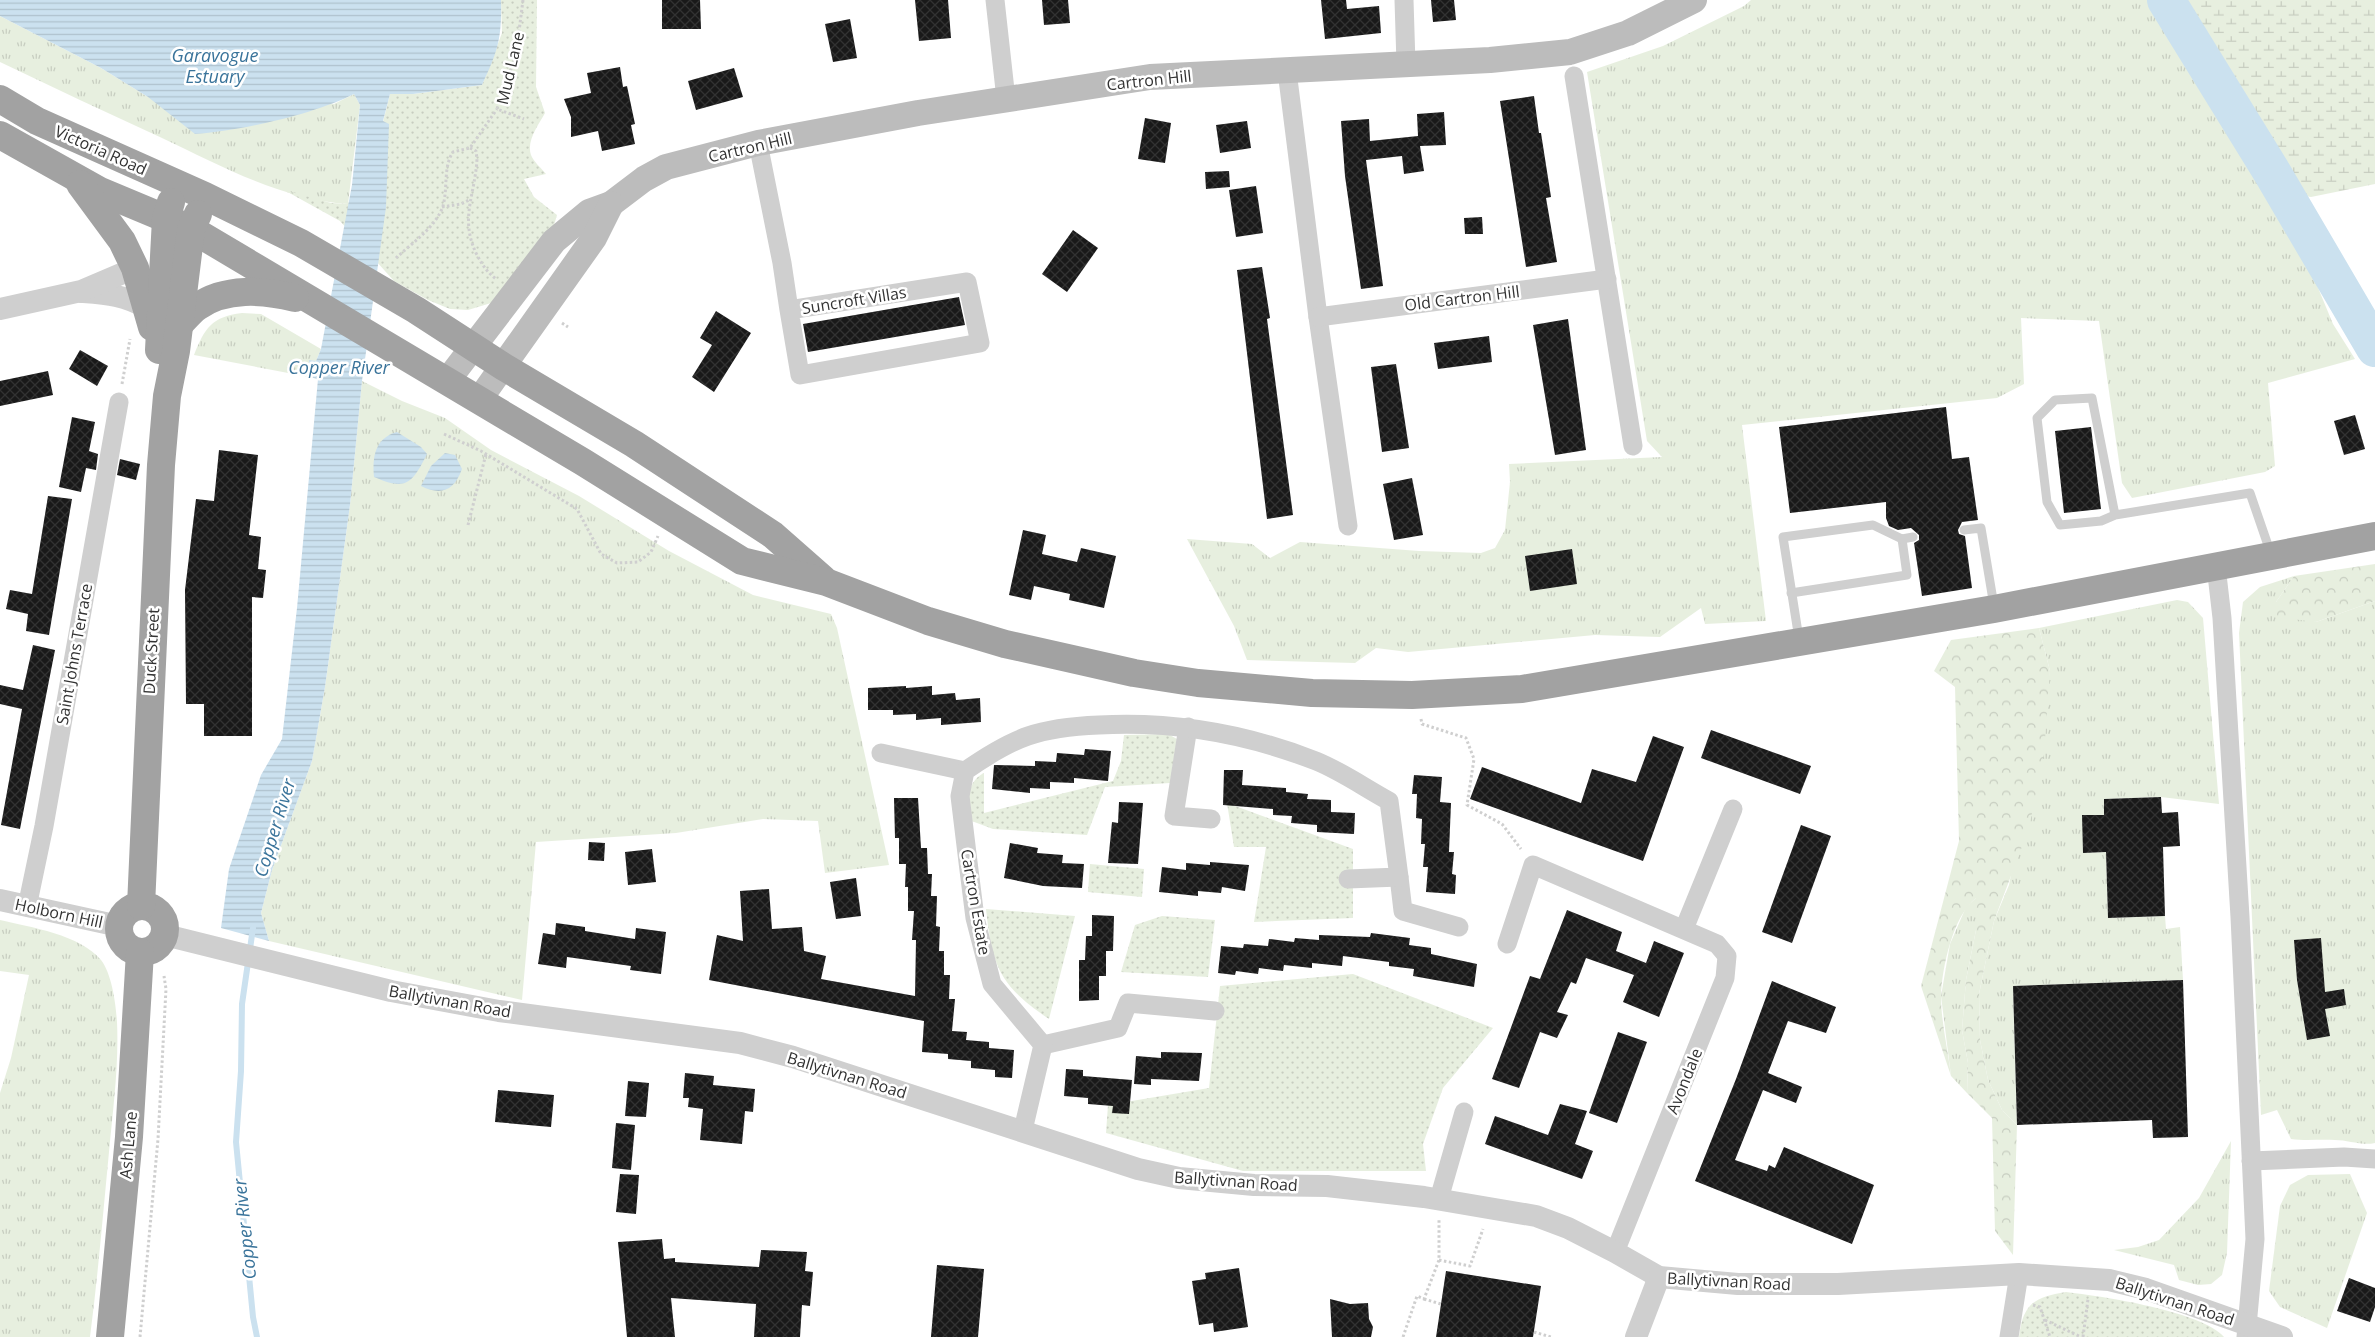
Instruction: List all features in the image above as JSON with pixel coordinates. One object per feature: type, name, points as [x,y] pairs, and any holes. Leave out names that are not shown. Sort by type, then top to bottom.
[{"type":"highway","name":"Victoria Road","points":[[0,99],[37,121],[206,196],[301,243],[416,310],[504,367],[634,444],[773,535],[826,582]]},
{"type":"highway","name":"Victoria Road","points":[[0,135],[76,180],[191,229],[479,400],[742,561],[826,582]]},
{"type":"highway","points":[[76,180],[113,227],[135,268],[158,352]]},
{"type":"highway","name":"Duck Street","points":[[167,396],[158,352],[166,218],[177,184]]},
{"type":"highway","name":"Duck Street","points":[[140,906],[146,745],[161,465],[167,396],[176,351],[191,229],[206,196]]},
{"type":"highway","points":[[178,326],[198,306],[234,292],[271,291],[318,304]]},
{"type":"highway","points":[[826,582],[928,621],[1050,656],[1134,673],[1198,683],[1303,692],[1412,696],[1522,689],[1799,643],[1994,609],[2375,536]]},
{"type":"highway","points":[[140,906],[148,906],[160,914],[164,921],[165,935],[153,950],[133,951],[122,941],[119,926],[126,912],[140,906]]},
{"type":"highway","name":"Ash Lane","points":[[110,1337],[129,1137],[140,952]]},
{"type":"main road","name":"Cartron Hill","points":[[447,381],[554,241],[589,212],[611,204],[644,179],[666,167],[758,144],[918,113],[1150,77],[1490,60],[1570,52],[1628,33],[1694,0]]},
{"type":"main road","name":"Cartron Hill","points":[[479,400],[594,238],[611,204]]},
{"type":"street","points":[[995,0],[1006,100]]},
{"type":"street","points":[[1404,0],[1406,64]]},
{"type":"street","points":[[1287,71],[1318,317],[1348,526]]},
{"type":"street","points":[[1574,76],[1633,446]]},
{"type":"street","name":"Suncroft Villas","points":[[758,144],[782,263],[789,310],[800,374],[980,343],[967,282],[789,310]]},
{"type":"street","points":[[0,309],[82,291],[135,268]]},
{"type":"street","name":"Old Cartron Hill","points":[[1318,317],[1607,279]]},
{"type":"street","points":[[82,291],[123,297],[147,308]]},
{"type":"street","name":"Saint Johns Terrace","points":[[28,906],[119,402]]},
{"type":"street","points":[[2216,566],[2222,618],[2251,1160],[2254,1239],[2246,1331]]},
{"type":"street","points":[[881,753],[965,771],[997,749],[1028,736],[1062,727],[1137,723],[1188,727],[1231,735],[1316,761],[1390,801],[1403,911],[1459,927]]},
{"type":"street","points":[[1188,727],[1174,816],[1211,819]]},
{"type":"street","name":"Cartron Estate","points":[[965,771],[960,796],[975,918],[992,984],[1043,1045]]},
{"type":"street","points":[[1684,930],[1733,809]]},
{"type":"street","points":[[1506,944],[1533,865]]},
{"type":"street","name":"Avondale","points":[[1533,865],[1717,944],[1727,956],[1725,978],[1615,1252]]},
{"type":"street","points":[[1348,880],[1399,877]]},
{"type":"street","name":"Holborn Hill","points":[[0,900],[119,926]]},
{"type":"street","name":"Ballytivnan Road","points":[[165,935],[391,991],[499,1011],[740,1043],[793,1057],[1023,1130],[1138,1169],[1179,1178],[1254,1185],[1327,1186],[1439,1199],[1536,1216],[1568,1228],[1659,1277],[1738,1284],[1838,1284],[2019,1274],[2091,1278],[2109,1280],[2146,1289],[2246,1331],[2282,1337]]},
{"type":"street","points":[[1023,1130],[1043,1045],[1118,1028],[1128,1003],[1215,1011]]},
{"type":"street","points":[[1439,1199],[1464,1112]]},
{"type":"street","points":[[2251,1160],[2344,1157],[2375,1159]]},
{"type":"street","points":[[2009,1337],[2019,1274]]},
{"type":"street","points":[[1636,1337],[1659,1277]]},
{"type":"lane","points":[[2115,515],[2092,398],[2055,400],[2037,418],[2047,502],[2060,525],[2101,521],[2115,515],[2250,493],[2271,555]]},
{"type":"lane","points":[[1799,643],[1783,537],[1873,526],[1902,539],[1913,538]]},
{"type":"lane","points":[[1964,530],[1981,528],[1994,609]]},
{"type":"lane","points":[[1791,594],[1907,575],[1902,539]]},
{"type":"path","name":"Mud Lane","points":[[523,0],[516,55],[497,109],[524,119]]},
{"type":"path","points":[[396,258],[428,228],[442,206],[448,159],[453,152],[470,148],[497,109]]},
{"type":"path","points":[[470,148],[476,152],[477,159],[467,217],[470,242],[486,271]]},
{"type":"path","points":[[442,206],[461,204],[470,199]]},
{"type":"path","points":[[119,402],[133,324],[147,308]]},
{"type":"path","points":[[444,434],[486,454],[577,509],[600,554],[616,563],[638,562],[651,552],[659,533]]},
{"type":"path","points":[[468,525],[486,454]]},
{"type":"path","points":[[1412,696],[1420,712],[1422,724],[1466,738],[1474,759],[1467,805],[1502,824],[1533,865]]},
{"type":"path","points":[[140,1337],[158,1138],[166,989]]},
{"type":"path","points":[[1424,1299],[1439,1260],[1439,1199]]},
{"type":"path","points":[[1439,1260],[1470,1266],[1490,1208]]},
{"type":"path","points":[[2045,1320],[2082,1337],[2091,1278]]},
{"type":"path","points":[[1403,1337],[1416,1296],[1441,1304]]},
{"type":"path","points":[[2015,1302],[2040,1307],[2050,1337]]},
{"type":"path","points":[[1534,1332],[1552,1337]]},
{"type":"green space","points":[[501,0],[537,0],[536,87],[545,113],[534,133],[530,150],[534,160],[546,174],[524,179],[534,197],[557,215],[552,232],[491,303],[468,310],[450,309],[428,300],[394,281],[340,221],[284,190],[331,203],[348,204],[383,122],[390,94],[413,94],[482,85],[502,33]]},
{"type":"green space","points":[[1751,0],[2154,0],[2249,159],[2290,220],[2333,324],[2355,359],[2268,383],[2275,466],[2265,472],[2132,498],[2122,483],[2099,321],[2021,318],[2024,384],[1997,398],[1742,425],[1766,621],[1705,624],[1701,608],[1660,637],[1595,635],[1408,652],[1376,648],[1355,663],[1247,660],[1234,626],[1187,539],[1252,544],[1270,558],[1300,542],[1419,551],[1481,553],[1495,548],[1505,530],[1510,482],[1509,464],[1662,457],[1647,441],[1587,72],[1663,46],[1744,6]]},
{"type":"green space","points":[[2170,0],[2375,0],[2375,184],[2311,197],[2294,194]]},
{"type":"green space","points":[[0,16],[101,68],[148,97],[334,104],[354,94],[360,105],[348,204],[300,196],[253,180],[0,62]]},
{"type":"green space","points":[[242,313],[261,314],[321,349],[316,361],[309,360],[309,377],[194,355],[210,325],[223,317]]},
{"type":"green space","points":[[362,381],[402,401],[445,418],[491,450],[579,496],[669,551],[753,595],[831,614],[837,628],[889,865],[825,873],[818,821],[763,819],[676,833],[536,842],[522,1000],[269,941],[261,913],[272,870],[312,761],[325,687],[350,505]]},
{"type":"green space","points":[[2375,564],[2375,601],[2316,622],[2277,617],[2276,602],[2294,576]]},
{"type":"green space","points":[[2294,576],[2276,602],[2316,622],[2375,601],[2375,1143],[2370,1144],[2340,1140],[2291,1139],[2277,1110],[2261,1115],[2239,633],[2243,602],[2260,587]]},
{"type":"green space","points":[[2177,600],[2188,602],[2203,618],[2219,804],[2161,797],[2104,799],[2104,815],[2083,815],[2083,853],[2106,852],[2108,918],[2165,916],[2166,929],[2180,927],[2183,980],[2013,986],[2017,1125],[2002,1110],[1988,1080],[1980,1040],[1979,994],[1994,921],[2009,885],[2050,671],[2039,628]]},
{"type":"green space","points":[[2039,628],[2050,671],[2044,753],[2029,828],[1994,921],[1979,994],[1980,1040],[1988,1080],[2002,1110],[2017,1125],[2013,1255],[1995,1231],[1992,1118],[1967,1093],[1968,1063],[1962,1030],[1966,980],[1976,930],[1976,898],[1968,906],[1955,929],[1946,957],[1942,984],[1941,1006],[1951,1076],[1921,986],[1959,841],[1955,687],[1934,671],[1951,640]]},
{"type":"green space","points":[[1168,734],[1177,739],[1170,783],[1105,787],[1087,835],[993,829],[969,820],[969,793],[974,782],[984,773],[984,813],[1113,781],[1121,761],[1124,735]]},
{"type":"green space","points":[[1227,803],[1353,849],[1353,918],[1254,922],[1266,847],[1234,847]]},
{"type":"green space","points":[[1090,864],[1144,869],[1142,897],[1088,892]]},
{"type":"green space","points":[[1977,897],[1976,930],[1966,980],[1962,1030],[1968,1063],[1967,1093],[1951,1076],[1941,996],[1950,944],[1966,907]]},
{"type":"green space","points":[[986,909],[1075,916],[1049,1019],[1019,996],[1001,973],[991,946]]},
{"type":"green space","points":[[1162,916],[1215,920],[1208,977],[1121,972],[1135,925]]},
{"type":"green space","points":[[0,920],[54,933],[81,944],[101,960],[108,973],[113,990],[117,1022],[114,1103],[90,1337],[0,1337],[0,1093],[11,1058],[29,975],[0,971]]},
{"type":"green space","points":[[1353,974],[1493,1028],[1443,1088],[1423,1144],[1426,1171],[1243,1171],[1106,1133],[1108,1105],[1209,1088],[1220,986]]},
{"type":"green space","points":[[2231,1141],[2227,1253],[2222,1275],[2211,1284],[2198,1285],[2179,1280],[2174,1265],[2114,1250],[2138,1247],[2159,1240],[2199,1198]]},
{"type":"green space","points":[[2350,1174],[2367,1213],[2327,1328],[2280,1307],[2269,1291],[2280,1206],[2290,1185],[2308,1175]]},
{"type":"green space","points":[[2066,1292],[2125,1301],[2173,1312],[2212,1328],[2224,1337],[2019,1337],[2024,1316],[2032,1304],[2046,1296]]},
{"type":"water","name":"Garavogue Estuary","points":[[0,0],[501,0],[501,25],[498,44],[482,85],[413,94],[390,94],[383,121],[389,124],[386,207],[362,381],[350,505],[325,687],[312,761],[272,870],[261,913],[269,941],[221,928],[229,869],[261,775],[282,739],[297,608],[318,379],[309,377],[309,360],[316,361],[321,349],[352,185],[360,105],[354,94],[298,115],[255,125],[195,134],[148,97],[101,68],[0,16]]},
{"type":"water","points":[[397,432],[421,447],[427,454],[412,478],[401,484],[394,484],[374,477],[376,449],[384,439]]},
{"type":"water","points":[[445,453],[455,455],[462,469],[455,482],[451,487],[441,491],[421,486],[431,466]]},
{"type":"building","points":[[662,0],[700,0],[701,29],[662,29]]},
{"type":"building","points":[[915,0],[948,0],[951,38],[919,41]]},
{"type":"building","points":[[1042,0],[1068,0],[1070,23],[1044,25]]},
{"type":"building","points":[[1321,0],[1346,0],[1347,9],[1379,6],[1381,33],[1325,39]]},
{"type":"building","points":[[1431,0],[1454,0],[1456,20],[1433,22]]},
{"type":"building","points":[[850,19],[857,58],[833,62],[825,24]]},
{"type":"building","points":[[620,67],[623,87],[627,86],[635,124],[631,125],[635,144],[602,151],[598,131],[571,137],[571,117],[564,99],[591,93],[587,73]]},
{"type":"building","points":[[734,68],[743,97],[696,110],[688,81]]},
{"type":"building","points":[[1534,96],[1551,197],[1546,198],[1557,262],[1526,267],[1500,101]]},
{"type":"building","points":[[1444,112],[1446,145],[1420,146],[1424,171],[1404,174],[1402,156],[1366,160],[1383,286],[1361,289],[1345,176],[1341,121],[1369,119],[1370,141],[1418,136],[1417,114]]},
{"type":"building","points":[[1145,118],[1171,123],[1165,163],[1138,159]]},
{"type":"building","points":[[1247,121],[1251,148],[1220,153],[1216,125]]},
{"type":"building","points":[[1229,171],[1230,187],[1206,189],[1205,172]]},
{"type":"building","points":[[1256,186],[1263,233],[1236,237],[1229,190]]},
{"type":"building","points":[[1482,217],[1483,234],[1465,234],[1464,218]]},
{"type":"building","points":[[1073,230],[1098,248],[1067,292],[1042,274]]},
{"type":"building","points":[[1262,267],[1270,318],[1267,319],[1293,515],[1267,519],[1237,270]]},
{"type":"building","points":[[959,297],[965,325],[808,352],[803,324]]},
{"type":"building","points":[[716,311],[751,333],[714,392],[692,377],[712,345],[700,338]]},
{"type":"building","points":[[1568,319],[1586,450],[1555,455],[1533,325]]},
{"type":"building","points":[[1489,336],[1492,362],[1438,369],[1434,343]]},
{"type":"building","points":[[80,350],[108,366],[97,386],[69,369]]},
{"type":"building","points":[[1396,364],[1409,448],[1382,452],[1371,367]]},
{"type":"building","points":[[48,371],[53,395],[0,406],[0,381]]},
{"type":"building","points":[[1946,407],[1952,459],[1969,457],[1978,520],[1962,522],[1958,530],[1959,534],[1965,536],[1972,588],[1922,596],[1914,543],[1919,540],[1919,535],[1911,528],[1898,530],[1889,526],[1886,518],[1886,502],[1790,513],[1779,427]]},
{"type":"building","points":[[2355,415],[2365,449],[2344,455],[2334,421]]},
{"type":"building","points":[[72,417],[95,422],[89,451],[98,454],[96,470],[86,468],[81,492],[59,487]]},
{"type":"building","points":[[2091,427],[2101,509],[2064,513],[2055,431]]},
{"type":"building","points":[[219,450],[258,455],[249,535],[261,537],[258,569],[266,570],[263,598],[252,597],[252,736],[204,736],[204,704],[186,704],[185,590],[196,499],[214,501]]},
{"type":"building","points":[[120,459],[140,464],[136,480],[117,475]]},
{"type":"building","points":[[1412,478],[1423,535],[1394,540],[1383,484]]},
{"type":"building","points":[[48,496],[72,499],[49,635],[26,631],[28,614],[6,609],[10,590],[32,594]]},
{"type":"building","points":[[1023,530],[1046,535],[1042,554],[1077,562],[1081,548],[1116,556],[1104,608],[1069,600],[1070,594],[1034,586],[1031,600],[1009,595]]},
{"type":"building","points":[[1572,549],[1577,584],[1530,591],[1525,556]]},
{"type":"building","points":[[33,645],[55,650],[20,829],[1,825],[22,709],[0,704],[0,685],[23,690]]},
{"type":"building","points":[[906,686],[906,688],[932,686],[932,695],[955,693],[956,700],[980,698],[981,722],[941,725],[941,718],[916,720],[916,714],[893,715],[893,710],[868,710],[868,688]]},
{"type":"building","points":[[1711,730],[1811,766],[1800,794],[1701,758]]},
{"type":"building","points":[[1653,736],[1684,747],[1643,861],[1470,799],[1482,767],[1581,803],[1592,769],[1636,782]]},
{"type":"building","points":[[1085,749],[1111,751],[1108,781],[1074,778],[1074,783],[1050,782],[1050,789],[1030,788],[1030,793],[992,789],[994,765],[1035,766],[1035,761],[1056,762],[1057,753],[1084,755]]},
{"type":"building","points":[[1224,770],[1243,770],[1242,785],[1286,788],[1286,792],[1308,794],[1307,799],[1331,800],[1331,812],[1355,813],[1354,834],[1317,832],[1317,825],[1291,823],[1292,816],[1273,815],[1273,809],[1223,805]]},
{"type":"building","points":[[1414,775],[1442,777],[1440,802],[1451,803],[1449,852],[1454,852],[1452,874],[1456,875],[1455,894],[1426,892],[1428,867],[1423,867],[1425,844],[1421,844],[1422,819],[1416,818],[1417,794],[1412,794]]},
{"type":"building","points":[[2161,797],[2162,813],[2178,812],[2180,846],[2163,847],[2165,916],[2108,918],[2106,852],[2083,853],[2082,815],[2104,815],[2104,799]]},
{"type":"building","points":[[894,798],[918,798],[921,848],[927,848],[928,874],[932,874],[931,896],[937,896],[936,926],[940,927],[939,951],[944,951],[944,975],[950,975],[949,999],[955,999],[952,1031],[967,1032],[966,1040],[989,1042],[989,1048],[1014,1050],[1012,1078],[995,1077],[995,1070],[971,1068],[971,1061],[948,1059],[948,1054],[922,1052],[924,1021],[709,980],[717,935],[743,941],[740,891],[769,889],[772,929],[802,927],[804,951],[826,956],[821,979],[915,996],[916,940],[912,940],[914,911],[908,911],[908,887],[905,887],[906,864],[899,864],[899,838],[895,838]]},
{"type":"building","points":[[1119,802],[1143,803],[1138,864],[1108,863],[1112,822],[1118,823]]},
{"type":"building","points":[[1801,825],[1831,836],[1792,943],[1762,932]]},
{"type":"building","points":[[589,842],[605,843],[604,861],[588,860]]},
{"type":"building","points":[[1010,843],[1038,848],[1037,853],[1063,855],[1062,863],[1084,864],[1082,888],[1043,886],[1004,878]]},
{"type":"building","points":[[652,849],[656,882],[628,885],[625,852]]},
{"type":"building","points":[[1210,862],[1249,865],[1245,891],[1222,887],[1221,893],[1198,891],[1198,896],[1159,892],[1162,867],[1186,870],[1186,863],[1210,865]]},
{"type":"building","points":[[856,878],[861,916],[836,919],[830,882]]},
{"type":"building","points":[[1567,910],[1622,932],[1616,951],[1646,963],[1654,941],[1684,953],[1659,1017],[1623,1002],[1634,975],[1586,958],[1576,984],[1571,982],[1557,1012],[1568,1015],[1557,1038],[1540,1032],[1519,1088],[1492,1079],[1530,976],[1540,979]]},
{"type":"building","points":[[1092,915],[1114,916],[1113,951],[1106,951],[1106,976],[1099,976],[1099,1000],[1079,1001],[1079,960],[1085,960],[1086,936],[1092,936]]},
{"type":"building","points":[[556,923],[585,927],[585,931],[635,939],[636,928],[666,932],[661,974],[630,970],[631,966],[567,957],[566,968],[538,964],[543,933],[555,935]]},
{"type":"building","points":[[1371,933],[1410,938],[1409,945],[1431,948],[1431,954],[1477,964],[1474,987],[1413,976],[1414,969],[1389,966],[1389,962],[1343,956],[1342,966],[1312,963],[1312,968],[1284,965],[1283,971],[1259,968],[1258,974],[1236,971],[1235,975],[1218,973],[1221,946],[1243,948],[1244,944],[1268,946],[1269,939],[1294,942],[1295,938],[1319,940],[1319,935],[1370,937]]},
{"type":"building","points":[[2321,938],[2325,992],[2344,989],[2346,1005],[2325,1009],[2330,1036],[2307,1040],[2297,980],[2294,940]]},
{"type":"building","points":[[2183,980],[2188,1137],[2153,1138],[2152,1120],[2017,1125],[2013,986]]},
{"type":"building","points":[[1772,981],[1836,1007],[1826,1033],[1788,1021],[1768,1073],[1802,1087],[1796,1103],[1763,1090],[1735,1160],[1767,1171],[1769,1165],[1775,1168],[1784,1147],[1874,1185],[1852,1244],[1695,1181],[1736,1079]]},
{"type":"building","points":[[1618,1032],[1647,1042],[1617,1123],[1589,1113]]},
{"type":"building","points":[[1161,1052],[1202,1053],[1199,1081],[1151,1079],[1151,1085],[1134,1084],[1136,1056],[1161,1058]]},
{"type":"building","points":[[1066,1069],[1083,1070],[1083,1076],[1132,1080],[1129,1114],[1112,1113],[1113,1106],[1088,1104],[1088,1098],[1064,1096]]},
{"type":"building","points":[[685,1073],[714,1076],[713,1085],[755,1089],[753,1112],[745,1111],[742,1144],[700,1140],[703,1109],[688,1107],[689,1098],[683,1098]]},
{"type":"building","points":[[628,1081],[649,1083],[646,1117],[625,1116]]},
{"type":"building","points":[[498,1090],[554,1095],[551,1127],[495,1122]]},
{"type":"building","points":[[1560,1104],[1587,1111],[1575,1144],[1593,1151],[1582,1179],[1485,1144],[1495,1116],[1548,1135]]},
{"type":"building","points":[[616,1123],[635,1125],[631,1170],[612,1168]]},
{"type":"building","points":[[620,1174],[639,1175],[636,1214],[616,1212]]},
{"type":"building","points":[[662,1239],[664,1259],[675,1258],[675,1262],[759,1267],[761,1250],[807,1252],[805,1271],[813,1272],[810,1306],[802,1305],[800,1337],[754,1337],[756,1304],[671,1298],[675,1337],[627,1337],[618,1242]]},
{"type":"building","points":[[937,1265],[984,1269],[978,1337],[931,1337]]},
{"type":"building","points":[[1239,1268],[1248,1327],[1214,1332],[1213,1323],[1199,1325],[1192,1281],[1206,1279],[1205,1273]]},
{"type":"building","points":[[1446,1271],[1541,1286],[1533,1337],[1436,1337]]},
{"type":"building","points":[[2349,1278],[2375,1288],[2375,1307],[2370,1322],[2337,1311]]},
{"type":"building","points":[[1330,1299],[1350,1304],[1368,1303],[1369,1319],[1373,1327],[1371,1337],[1332,1337]]},
{"type":"waterway","points":[[2166,0],[2273,174],[2375,348]]},
{"type":"waterway","name":"Copper River","points":[[253,928],[242,1004],[241,1071],[236,1142],[253,1317],[257,1337]]}]
